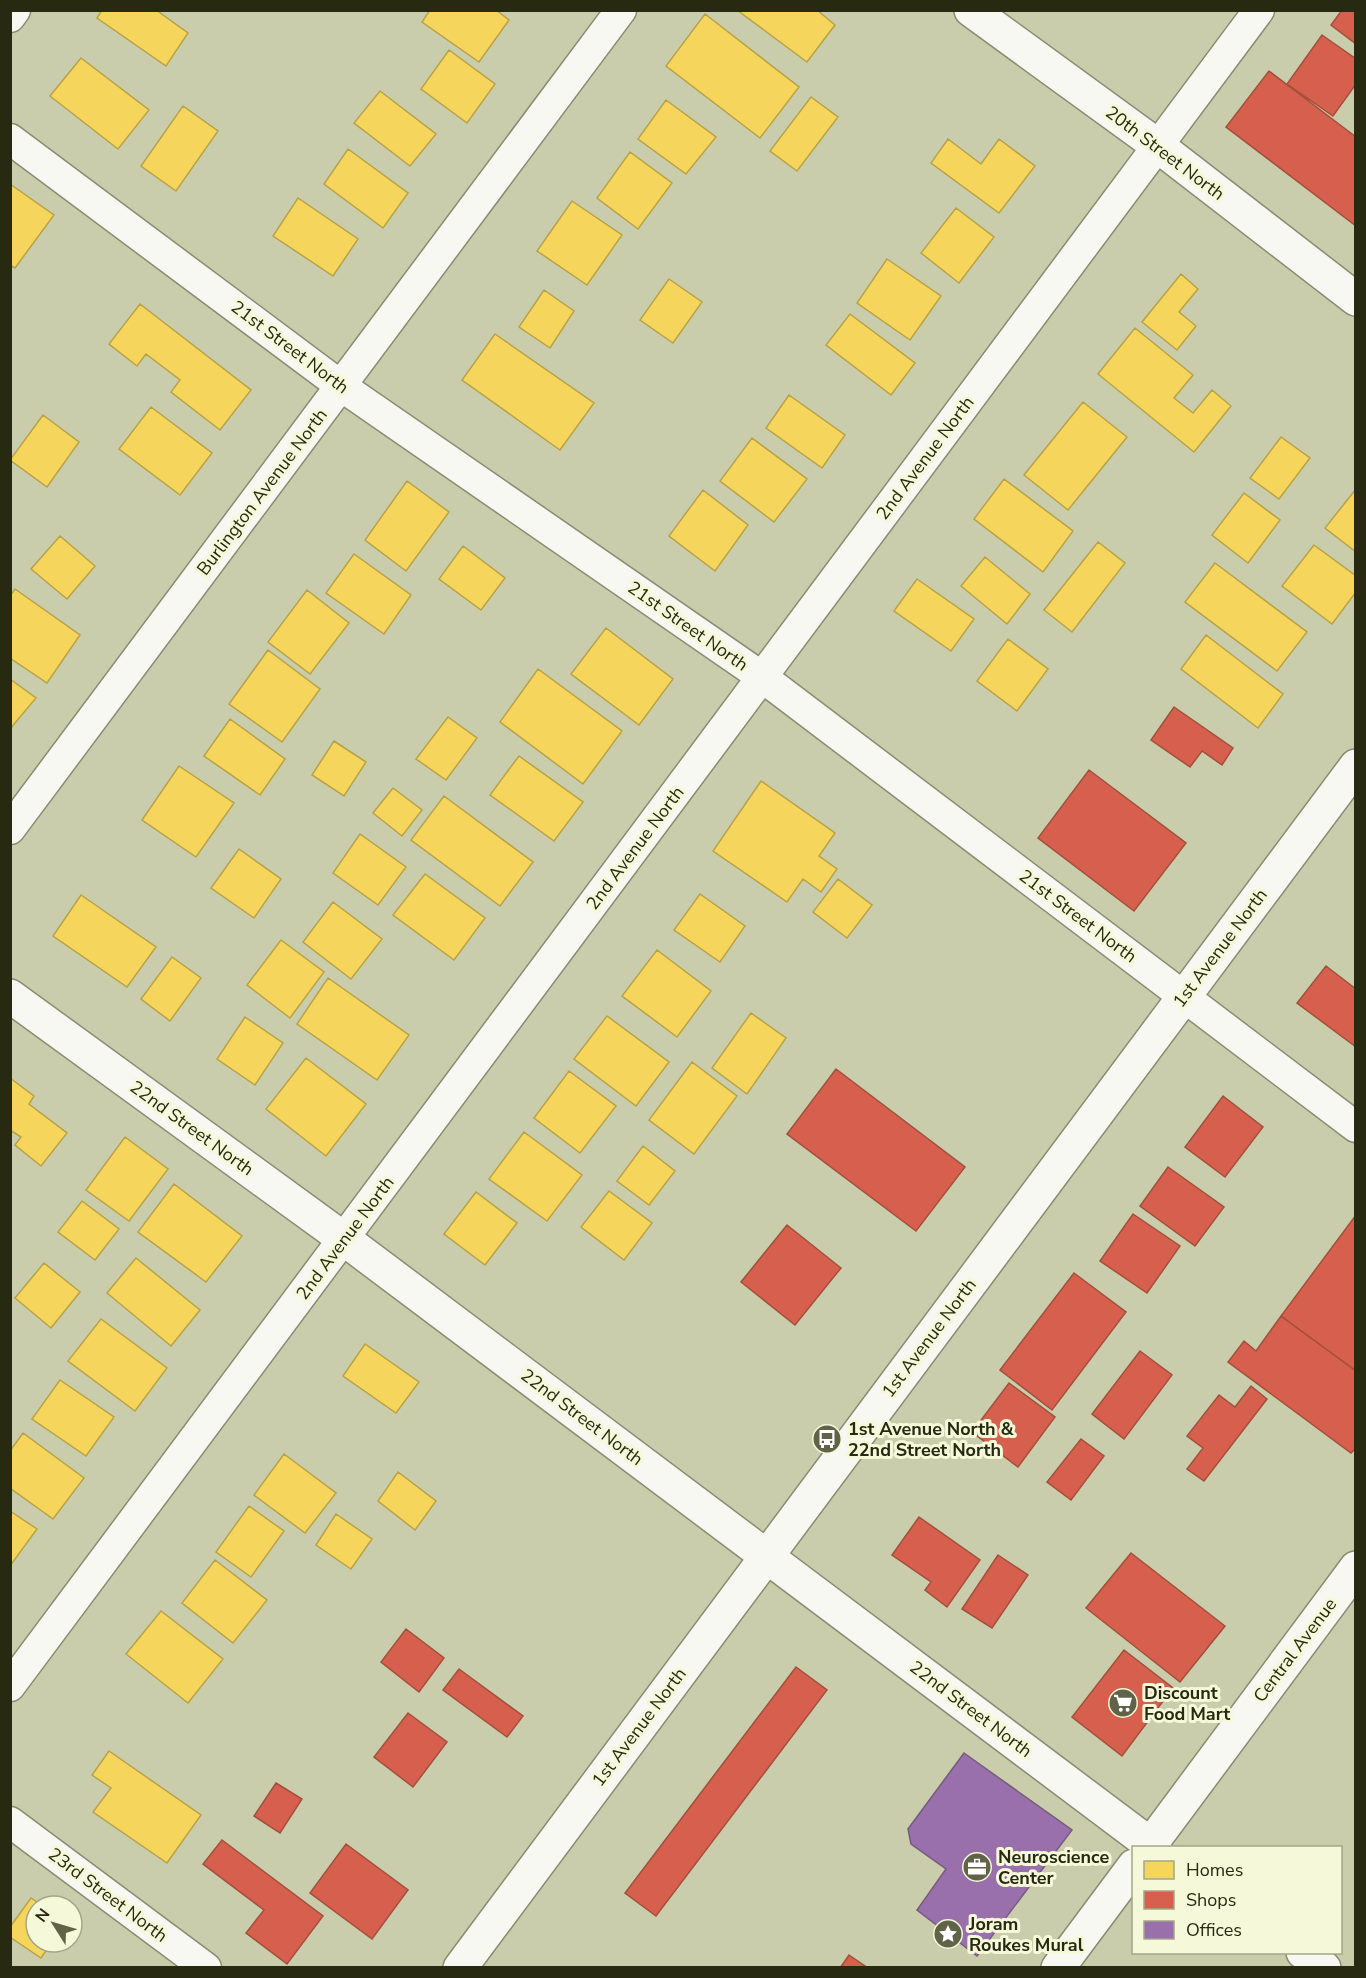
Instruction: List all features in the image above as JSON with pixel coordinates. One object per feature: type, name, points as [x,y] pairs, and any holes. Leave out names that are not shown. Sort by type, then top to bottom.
[{"type":"street","points":[[10,17],[15,10]]},
{"type":"street","name":"Burlington Avenue North","points":[[10,830],[621,10]]},
{"type":"street","name":"20th Street North","points":[[970,10],[1158,146],[1356,299]]},
{"type":"street","name":"2nd Avenue North","points":[[10,1686],[1259,10]]},
{"type":"street","name":"21st Street North","points":[[10,138],[341,386],[762,677],[1356,1127]]},
{"type":"street","name":"1st Avenue North","points":[[460,1968],[1356,766]]},
{"type":"street","name":"22nd Street North","points":[[10,996],[344,1239],[767,1555],[1141,1846]]},
{"type":"street","name":"Central Avenue","points":[[1151,1846],[1356,1568]]},
{"type":"street","name":"23rd Street North","points":[[10,1822],[206,1968]]},
{"type":"street","name":"Central Avenue","points":[[1058,1968],[1132,1871]]},
{"type":"street","points":[[1304,1954],[1324,1968]]},
{"type":"building: Homes","points":[[102,10],[156,10],[188,33],[166,66],[97,18]]},
{"type":"building: Homes","points":[[430,10],[496,10],[509,20],[479,62],[422,22]]},
{"type":"building: Homes","points":[[737,10],[817,10],[835,25],[807,62]]},
{"type":"building: Homes","points":[[705,14],[799,87],[760,138],[666,66]]},
{"type":"building: Homes","points":[[449,50],[495,84],[467,123],[421,89]]},
{"type":"building: Homes","points":[[81,58],[149,110],[118,149],[50,96]]},
{"type":"building: Homes","points":[[380,91],[436,134],[410,166],[354,123]]},
{"type":"building: Homes","points":[[811,97],[838,117],[797,171],[770,151]]},
{"type":"building: Homes","points":[[666,100],[716,137],[686,174],[638,139]]},
{"type":"building: Homes","points":[[183,106],[218,131],[176,191],[141,166]]},
{"type":"building: Homes","points":[[948,139],[981,164],[999,139],[1035,166],[999,213],[931,163]]},
{"type":"building: Homes","points":[[348,149],[408,193],[383,228],[324,184]]},
{"type":"building: Homes","points":[[630,152],[672,183],[638,229],[597,198]]},
{"type":"building: Homes","points":[[10,184],[54,215],[15,268],[10,265]]},
{"type":"building: Homes","points":[[298,198],[358,239],[333,276],[273,236]]},
{"type":"building: Homes","points":[[572,201],[622,235],[587,285],[537,251]]},
{"type":"building: Homes","points":[[956,208],[994,237],[959,283],[921,253]]},
{"type":"building: Homes","points":[[887,259],[941,296],[910,340],[857,303]]},
{"type":"building: Homes","points":[[1181,274],[1198,289],[1179,312],[1196,326],[1177,350],[1142,322]]},
{"type":"building: Homes","points":[[669,279],[702,302],[673,343],[640,320]]},
{"type":"building: Homes","points":[[544,290],[574,311],[550,348],[519,327]]},
{"type":"building: Homes","points":[[140,304],[251,390],[220,430],[171,392],[180,380],[146,354],[137,366],[109,344]]},
{"type":"building: Homes","points":[[850,314],[915,363],[891,395],[826,345]]},
{"type":"building: Homes","points":[[1135,328],[1193,375],[1174,398],[1193,413],[1212,390],[1231,406],[1194,452],[1098,374]]},
{"type":"building: Homes","points":[[495,334],[594,403],[560,450],[462,380]]},
{"type":"building: Homes","points":[[789,395],[845,435],[822,468],[766,428]]},
{"type":"building: Homes","points":[[1083,402],[1127,437],[1068,510],[1024,475]]},
{"type":"building: Homes","points":[[151,407],[212,453],[180,495],[119,449]]},
{"type":"building: Homes","points":[[43,415],[79,442],[47,487],[10,460]]},
{"type":"building: Homes","points":[[1281,437],[1310,458],[1279,499],[1250,478]]},
{"type":"building: Homes","points":[[752,438],[807,479],[774,522],[720,481]]},
{"type":"building: Homes","points":[[1004,479],[1073,531],[1043,572],[974,519]]},
{"type":"building: Homes","points":[[407,481],[449,512],[406,571],[365,540]]},
{"type":"building: Homes","points":[[1356,489],[1356,552],[1325,528]]},
{"type":"building: Homes","points":[[703,490],[748,525],[715,571],[669,536]]},
{"type":"building: Homes","points":[[1244,493],[1280,520],[1248,563],[1212,535]]},
{"type":"building: Homes","points":[[60,536],[95,566],[67,599],[31,569]]},
{"type":"building: Homes","points":[[1098,542],[1125,563],[1072,632],[1044,610]]},
{"type":"building: Homes","points":[[1314,545],[1356,576],[1356,592],[1332,624],[1282,586]]},
{"type":"building: Homes","points":[[463,546],[505,578],[481,610],[439,579]]},
{"type":"building: Homes","points":[[354,554],[411,595],[384,634],[326,593]]},
{"type":"building: Homes","points":[[985,557],[1030,594],[1007,624],[961,586]]},
{"type":"building: Homes","points":[[1215,563],[1307,632],[1277,671],[1185,602]]},
{"type":"building: Homes","points":[[917,579],[974,619],[951,651],[894,611]]},
{"type":"building: Homes","points":[[15,589],[80,635],[47,683],[10,658],[10,596]]},
{"type":"building: Homes","points":[[307,590],[349,623],[310,674],[268,642]]},
{"type":"building: Homes","points":[[606,628],[673,679],[639,725],[571,674]]},
{"type":"building: Homes","points":[[1206,635],[1283,694],[1258,728],[1181,669]]},
{"type":"building: Homes","points":[[1008,639],[1048,669],[1017,711],[977,681]]},
{"type":"building: Homes","points":[[268,650],[320,689],[282,742],[229,704]]},
{"type":"building: Homes","points":[[538,669],[622,731],[583,784],[500,722]]},
{"type":"building: Homes","points":[[10,679],[36,698],[10,729]]},
{"type":"building: Homes","points":[[448,717],[477,738],[446,780],[416,759]]},
{"type":"building: Homes","points":[[230,719],[285,759],[260,795],[204,756]]},
{"type":"building: Homes","points":[[334,741],[366,762],[344,796],[312,775]]},
{"type":"building: Homes","points":[[519,756],[583,802],[554,841],[490,795]]},
{"type":"building: Homes","points":[[179,766],[234,803],[196,857],[142,820]]},
{"type":"building: Homes","points":[[761,781],[835,833],[819,856],[837,869],[821,892],[803,879],[787,902],[713,851]]},
{"type":"building: Homes","points":[[393,788],[422,810],[402,836],[373,813]]},
{"type":"building: Homes","points":[[444,796],[533,862],[500,906],[411,840]]},
{"type":"building: Homes","points":[[360,834],[406,867],[378,905],[333,873]]},
{"type":"building: Homes","points":[[239,849],[281,879],[254,918],[211,888]]},
{"type":"building: Homes","points":[[425,874],[485,918],[454,960],[393,915]]},
{"type":"building: Homes","points":[[838,879],[872,905],[847,938],[813,912]]},
{"type":"building: Homes","points":[[700,894],[745,926],[720,962],[674,930]]},
{"type":"building: Homes","points":[[81,895],[156,947],[127,987],[53,936]]},
{"type":"building: Homes","points":[[333,902],[382,939],[351,979],[303,942]]},
{"type":"building: Homes","points":[[281,940],[324,972],[290,1018],[247,985]]},
{"type":"building: Homes","points":[[657,950],[711,991],[677,1037],[622,996]]},
{"type":"building: Homes","points":[[172,957],[201,978],[170,1021],[141,999]]},
{"type":"building: Homes","points":[[328,978],[409,1035],[377,1080],[297,1024]]},
{"type":"building: Homes","points":[[751,1013],[786,1038],[747,1094],[712,1068]]},
{"type":"building: Homes","points":[[607,1016],[669,1062],[636,1106],[574,1059]]},
{"type":"building: Homes","points":[[245,1017],[283,1043],[255,1085],[217,1059]]},
{"type":"building: Homes","points":[[306,1058],[366,1104],[326,1156],[266,1109]]},
{"type":"building: Homes","points":[[692,1062],[737,1096],[694,1154],[649,1120]]},
{"type":"building: Homes","points":[[569,1071],[616,1106],[580,1153],[534,1118]]},
{"type":"building: Homes","points":[[10,1078],[34,1096],[29,1104],[67,1133],[41,1166],[15,1145],[21,1137],[10,1130]]},
{"type":"building: Homes","points":[[524,1132],[582,1175],[547,1221],[489,1179]]},
{"type":"building: Homes","points":[[125,1137],[168,1169],[129,1221],[86,1190]]},
{"type":"building: Homes","points":[[643,1146],[675,1171],[649,1205],[617,1181]]},
{"type":"building: Homes","points":[[174,1184],[242,1236],[206,1282],[138,1232]]},
{"type":"building: Homes","points":[[609,1191],[652,1223],[624,1260],[581,1227]]},
{"type":"building: Homes","points":[[476,1192],[517,1223],[485,1265],[444,1234]]},
{"type":"building: Homes","points":[[82,1201],[119,1229],[95,1260],[58,1232]]},
{"type":"building: Homes","points":[[136,1258],[200,1310],[171,1346],[107,1293]]},
{"type":"building: Homes","points":[[44,1263],[80,1292],[51,1328],[15,1298]]},
{"type":"building: Homes","points":[[101,1319],[167,1368],[135,1411],[68,1361]]},
{"type":"building: Homes","points":[[365,1344],[419,1382],[396,1413],[343,1376]]},
{"type":"building: Homes","points":[[60,1380],[114,1417],[86,1456],[32,1419]]},
{"type":"building: Homes","points":[[23,1433],[84,1478],[53,1519],[10,1488],[10,1451]]},
{"type":"building: Homes","points":[[284,1454],[336,1493],[305,1533],[254,1495]]},
{"type":"building: Homes","points":[[398,1472],[436,1501],[415,1530],[378,1501]]},
{"type":"building: Homes","points":[[249,1506],[284,1531],[251,1577],[216,1552]]},
{"type":"building: Homes","points":[[10,1511],[37,1529],[10,1566]]},
{"type":"building: Homes","points":[[336,1514],[372,1539],[351,1569],[316,1545]]},
{"type":"building: Homes","points":[[215,1560],[267,1600],[233,1643],[182,1603]]},
{"type":"building: Homes","points":[[161,1611],[223,1659],[188,1703],[126,1654]]},
{"type":"building: Homes","points":[[109,1751],[201,1815],[167,1863],[93,1812],[111,1788],[92,1775]]},
{"type":"building: Homes","points":[[24,1908],[24,1946],[10,1937],[10,1927]]},
{"type":"building: Shops","points":[[1342,10],[1356,10],[1356,44],[1331,25]]},
{"type":"building: Shops","points":[[1322,35],[1356,59],[1356,84],[1333,116],[1287,84]]},
{"type":"building: Shops","points":[[1269,71],[1356,137],[1356,226],[1226,127]]},
{"type":"building: Shops","points":[[1174,707],[1233,748],[1222,765],[1202,751],[1190,767],[1151,740]]},
{"type":"building: Shops","points":[[1089,770],[1186,843],[1134,911],[1038,838]]},
{"type":"building: Shops","points":[[1326,966],[1356,989],[1356,1047],[1297,1003]]},
{"type":"building: Shops","points":[[836,1069],[965,1167],[916,1231],[787,1134]]},
{"type":"building: Shops","points":[[1223,1096],[1263,1127],[1225,1177],[1185,1147]]},
{"type":"building: Shops","points":[[1168,1167],[1224,1207],[1195,1246],[1140,1206]]},
{"type":"building: Shops","points":[[1133,1214],[1180,1246],[1147,1293],[1100,1261]]},
{"type":"building: Shops","points":[[1356,1215],[1356,1371],[1281,1316]]},
{"type":"building: Shops","points":[[787,1225],[841,1268],[795,1325],[741,1282]]},
{"type":"building: Shops","points":[[1074,1273],[1126,1312],[1052,1410],[1000,1370]]},
{"type":"building: Shops","points":[[1281,1316],[1356,1371],[1356,1448],[1351,1453],[1228,1362],[1244,1341],[1256,1351]]},
{"type":"building: Shops","points":[[1140,1351],[1172,1375],[1124,1439],[1092,1414]]},
{"type":"building: Shops","points":[[1009,1383],[1055,1417],[1018,1467],[972,1432]]},
{"type":"building: Shops","points":[[1251,1386],[1267,1399],[1204,1481],[1187,1469],[1203,1448],[1187,1436],[1219,1395],[1235,1407]]},
{"type":"building: Shops","points":[[1081,1439],[1104,1456],[1071,1500],[1047,1482]]},
{"type":"building: Shops","points":[[919,1517],[980,1560],[947,1607],[925,1590],[931,1582],[892,1555]]},
{"type":"building: Shops","points":[[1131,1553],[1225,1626],[1180,1682],[1086,1608]]},
{"type":"building: Shops","points":[[998,1555],[1028,1575],[992,1628],[962,1609]]},
{"type":"building: Shops","points":[[406,1629],[444,1658],[419,1692],[381,1662]]},
{"type":"building: Shops","name":"Discount Food Mart","points":[[1124,1650],[1173,1688],[1122,1756],[1072,1717]]},
{"type":"building: Shops","points":[[796,1667],[827,1690],[656,1916],[625,1893]]},
{"type":"building: Shops","points":[[459,1669],[523,1716],[507,1737],[443,1690]]},
{"type":"building: Shops","points":[[408,1713],[447,1742],[413,1787],[374,1757]]},
{"type":"building: Shops","points":[[276,1783],[302,1799],[280,1833],[254,1816]]},
{"type":"building: Shops","points":[[222,1840],[323,1916],[287,1964],[246,1933],[264,1910],[203,1864]]},
{"type":"building: Shops","points":[[346,1844],[408,1890],[372,1939],[310,1893]]},
{"type":"building: Shops","points":[[849,1955],[868,1968],[840,1968]]},
{"type":"building: Offices","points":[[964,1753],[1072,1830],[977,1956],[917,1910],[946,1869],[911,1844],[908,1829]]},
{"type":"place","name":"1st Avenue North & 22nd Street North","points":[[827,1439]]},
{"type":"place","name":"Discount Food Mart","points":[[1123,1703]]},
{"type":"place","name":"Neuroscience Center","points":[[977,1867]]},
{"type":"place","name":"Joram Roukes Mural","points":[[948,1934]]}]
